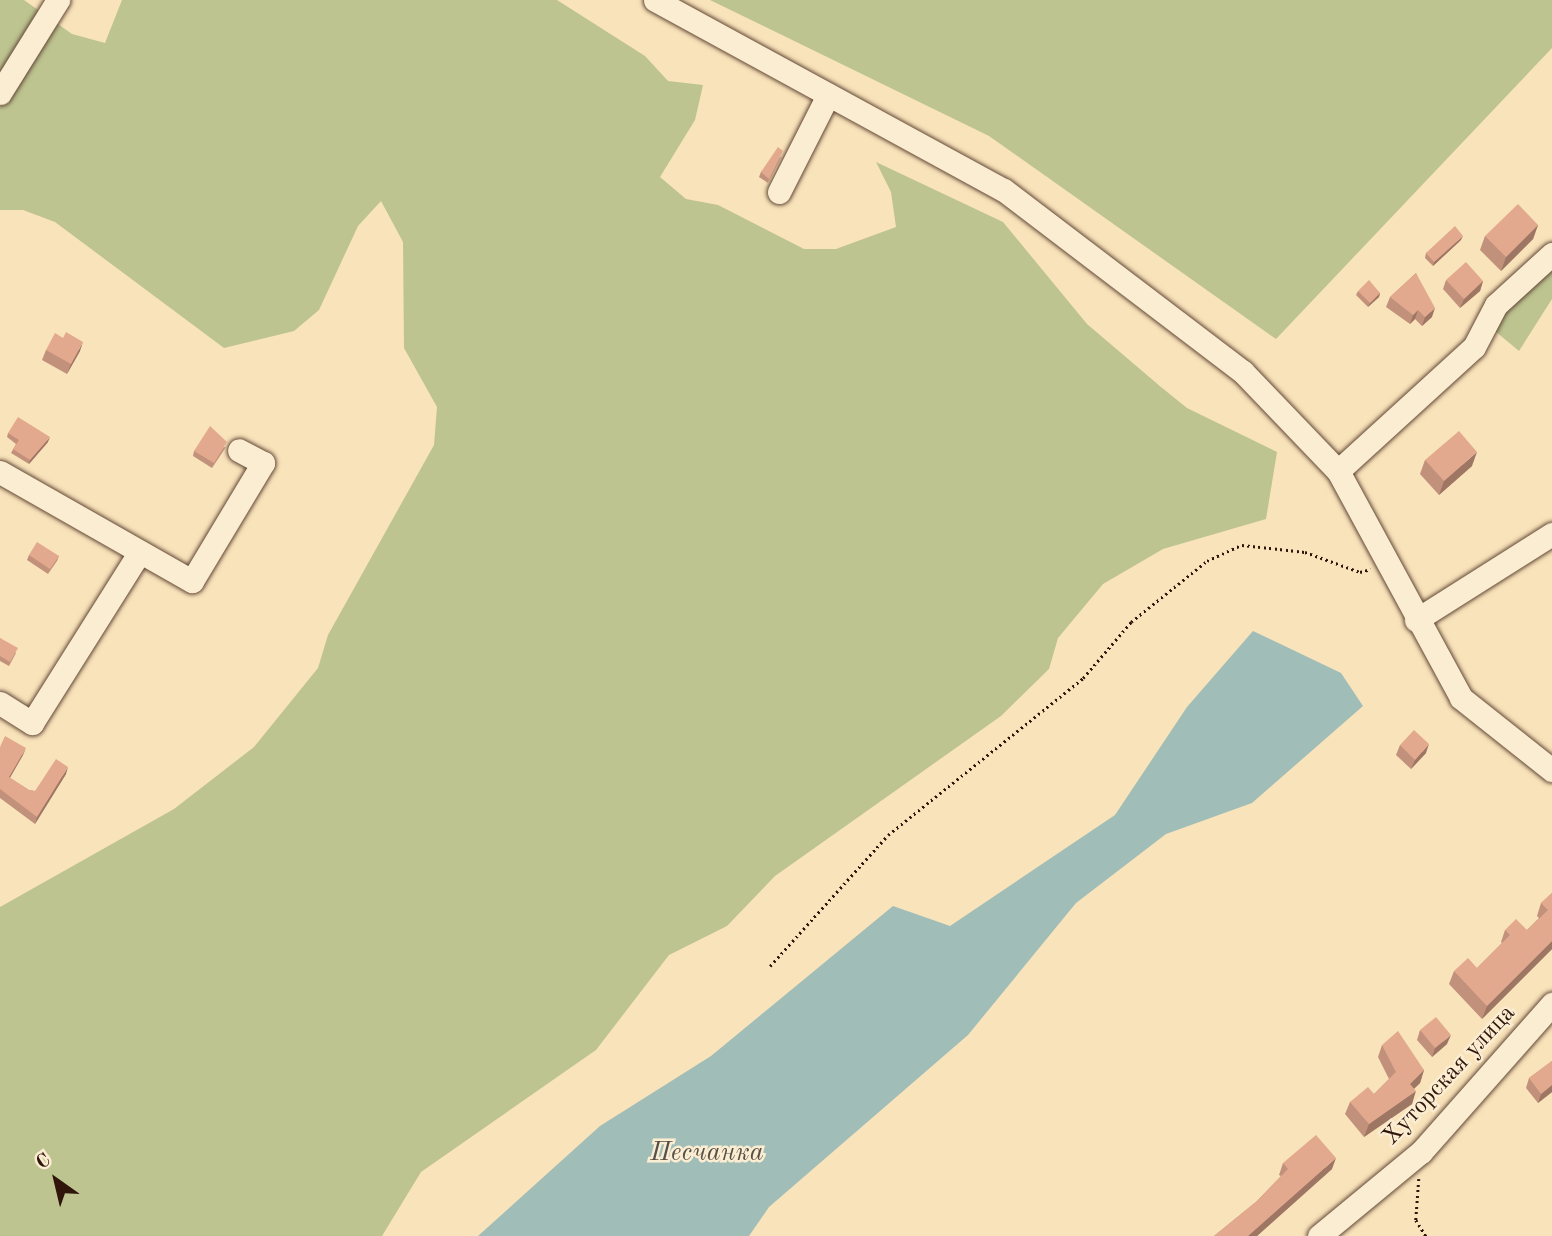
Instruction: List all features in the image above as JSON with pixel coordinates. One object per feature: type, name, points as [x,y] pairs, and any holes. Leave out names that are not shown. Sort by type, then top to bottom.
[{"type":"street","points":[[0,93],[58,0]]},
{"type":"street","points":[[655,0],[1004,190],[1244,372],[1338,471],[1416,620],[1461,698],[1552,770]]},
{"type":"street","points":[[779,192],[828,95]]},
{"type":"street","points":[[1338,471],[1474,347],[1496,305],[1552,254]]},
{"type":"street","points":[[0,472],[138,555],[192,581],[263,463],[239,450]]},
{"type":"street","points":[[1416,620],[1552,534]]},
{"type":"street","points":[[0,703],[32,723],[138,555]]},
{"type":"street","name":"Хуторская улица","points":[[1319,1236],[1420,1152],[1552,1004]]},
{"type":"path","points":[[770,967],[888,835],[1083,678],[1131,622],[1207,561],[1242,545],[1305,552],[1360,572],[1387,564]]},
{"type":"path","points":[[1420,1152],[1416,1220],[1426,1236]]},
{"type":"green space","points":[[0,0],[24,0],[72,34],[105,43],[122,0],[557,0],[645,56],[668,81],[703,85],[695,120],[660,177],[686,199],[718,205],[804,249],[836,249],[896,227],[891,192],[876,162],[1003,222],[1087,324],[1161,387],[1187,408],[1277,452],[1266,519],[1163,549],[1103,584],[1058,638],[1049,669],[1001,716],[775,876],[727,926],[669,955],[596,1050],[421,1172],[382,1236],[0,1236],[0,907],[174,809],[254,747],[318,668],[328,635],[434,445],[437,407],[404,348],[403,242],[381,201],[358,226],[319,310],[294,331],[224,348],[55,222],[23,210],[0,210]]},
{"type":"green space","points":[[710,0],[1552,0],[1552,48],[1276,339],[989,136]]},
{"type":"green space","points":[[1552,269],[1552,299],[1519,351],[1495,331],[1508,303]]},
{"type":"water","name":"Песчанка","points":[[1253,631],[1341,673],[1363,706],[1252,803],[1166,834],[1076,903],[968,1035],[769,1207],[749,1236],[478,1236],[600,1126],[711,1056],[893,906],[950,926],[1115,815],[1187,707]]},
{"type":"building","points":[[778,147],[783,151],[769,179],[761,172]]},
{"type":"building","points":[[1518,204],[1538,225],[1506,257],[1485,236]]},
{"type":"building","points":[[1455,226],[1463,236],[1434,262],[1426,253]]},
{"type":"building","points":[[1466,262],[1483,281],[1464,299],[1446,280]]},
{"type":"building","points":[[1416,273],[1435,308],[1425,317],[1418,310],[1413,315],[1390,297]]},
{"type":"building","points":[[1369,280],[1380,293],[1370,303],[1358,291]]},
{"type":"building","points":[[66,332],[83,342],[71,364],[46,350],[55,333],[63,338]]},
{"type":"building","points":[[18,417],[50,437],[30,460],[13,449],[19,440],[8,433]]},
{"type":"building","points":[[210,426],[227,442],[214,463],[194,451]]},
{"type":"building","points":[[1459,431],[1477,452],[1444,481],[1425,460]]},
{"type":"building","points":[[37,542],[59,556],[50,569],[29,555]]},
{"type":"building","points":[[0,638],[18,648],[10,662],[0,656]]},
{"type":"building","points":[[1414,730],[1429,744],[1415,760],[1400,745]]},
{"type":"building","points":[[5,736],[26,748],[9,777],[29,790],[35,791],[56,759],[68,767],[37,817],[0,789],[0,747]]},
{"type":"building","points":[[1552,893],[1552,941],[1487,1006],[1454,971],[1468,958],[1477,968],[1510,935],[1505,930],[1516,919],[1527,930],[1548,910],[1541,903]]},
{"type":"building","points":[[1436,1017],[1451,1035],[1435,1048],[1420,1030]]},
{"type":"building","points":[[1398,1031],[1424,1070],[1410,1084],[1416,1091],[1369,1124],[1350,1102],[1368,1087],[1374,1094],[1396,1072],[1382,1045]]},
{"type":"building","points":[[1552,1061],[1552,1085],[1541,1094],[1529,1078]]},
{"type":"building","points":[[1316,1135],[1336,1158],[1248,1236],[1214,1236],[1257,1201],[1288,1169],[1283,1163]]}]
